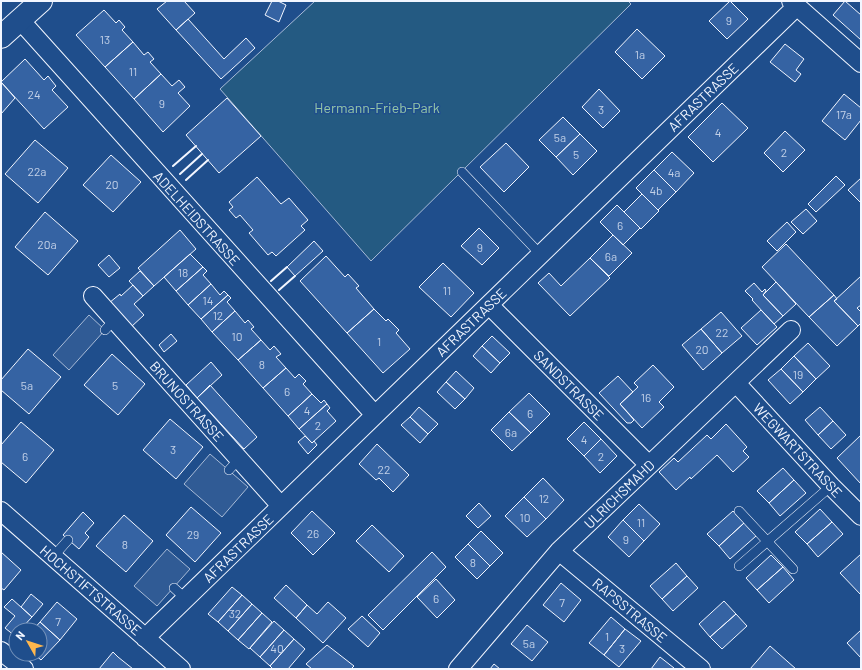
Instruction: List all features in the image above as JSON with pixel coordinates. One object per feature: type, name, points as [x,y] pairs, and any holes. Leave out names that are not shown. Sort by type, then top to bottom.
[{"type":"main road","points":[[1,37],[41,1]]},
{"type":"street","points":[[793,4],[861,63]]},
{"type":"street","name":"AFRASTRASSE","points":[[145,638],[180,593],[281,506],[375,416],[793,4]]},
{"type":"street","name":"ADELHEIDSTRASSE","points":[[20,20],[375,416]]},
{"type":"street","name":"BRUNOSTRASSE","points":[[93,296],[110,325],[234,464],[281,506]]},
{"type":"street","name":"SANDSTRASSE","points":[[489,305],[649,465]]},
{"type":"street","name":"ULRICHSMAHD","points":[[458,669],[559,551],[791,330]]},
{"type":"street","name":"WEGWARTSTRASSE","points":[[736,383],[831,486],[861,516]]},
{"type":"street","name":"HOCHSTIFTSTRASSE","points":[[1,511],[181,669]]},
{"type":"street","name":"RAPSSTRASSE","points":[[559,551],[700,669]]},
{"type":"street","points":[[1,650],[24,669]]},
{"type":"lane","points":[[462,172],[540,255]]},
{"type":"lane","points":[[739,566],[767,540],[831,486]]},
{"type":"lane","points":[[739,511],[793,569]]},
{"type":"lane","points":[[53,557],[68,540]]},
{"type":"green space","name":"Hermann-Frieb-Park","points":[[315,1],[628,1],[631,4],[371,261],[220,89]]},
{"type":"shaded area","points":[[89,315],[105,330],[69,370],[53,355]]},
{"type":"shaded area","points":[[210,454],[248,487],[222,517],[184,484]]},
{"type":"shaded area","points":[[167,549],[190,569],[157,606],[134,586]]},
{"type":"building","points":[[167,1],[184,1],[195,13],[176,30],[157,9]]},
{"type":"building","points":[[272,1],[278,1],[286,5],[279,22],[265,15]]},
{"type":"building","points":[[730,1],[748,19],[727,39],[709,21]]},
{"type":"building","points":[[845,1],[861,15],[861,40],[833,15]]},
{"type":"building","points":[[104,10],[116,23],[119,20],[125,27],[122,30],[133,42],[105,67],[76,35]]},
{"type":"building","points":[[188,19],[224,59],[246,38],[255,48],[221,79],[176,30]]},
{"type":"building","points":[[637,29],[665,56],[642,79],[615,52]]},
{"type":"building","points":[[133,42],[144,55],[148,52],[154,59],[150,62],[161,74],[134,99],[105,67]]},
{"type":"building","points":[[785,44],[804,59],[796,70],[801,74],[795,82],[770,62]]},
{"type":"building","points":[[25,59],[44,80],[48,76],[56,86],[52,90],[68,107],[44,129],[1,82]]},
{"type":"building","points":[[161,74],[172,86],[179,80],[185,87],[178,93],[190,106],[163,132],[134,99]]},
{"type":"building","points":[[1,82],[15,98],[1,114]]},
{"type":"building","points":[[599,89],[620,111],[603,128],[582,107]]},
{"type":"building","points":[[844,94],[861,108],[861,120],[845,140],[822,121]]},
{"type":"building","points":[[227,98],[261,136],[219,173],[186,135]]},
{"type":"building","points":[[722,103],[748,128],[713,162],[688,137]]},
{"type":"building","points":[[563,117],[580,134],[556,157],[539,140]]},
{"type":"building","points":[[785,131],[805,150],[783,172],[764,153]]},
{"type":"building","points":[[580,134],[597,151],[573,175],[556,157]]},
{"type":"building","points":[[35,140],[68,168],[38,203],[5,174]]},
{"type":"building","points":[[506,143],[529,167],[504,192],[480,167]]},
{"type":"building","points":[[672,152],[694,173],[676,192],[654,170]]},
{"type":"building","points":[[111,155],[141,182],[113,212],[83,185]]},
{"type":"building","points":[[654,170],[676,192],[658,210],[636,188]]},
{"type":"building","points":[[836,176],[845,185],[816,212],[808,204]]},
{"type":"building","points":[[257,177],[281,204],[289,198],[308,220],[301,226],[305,230],[276,256],[272,252],[268,255],[249,233],[253,230],[240,215],[236,218],[229,210],[233,207],[229,202]]},
{"type":"building","points":[[861,178],[861,203],[848,190]]},
{"type":"building","points":[[642,194],[659,211],[641,229],[624,212]]},
{"type":"building","points":[[617,205],[640,228],[623,245],[600,222]]},
{"type":"building","points":[[806,209],[817,221],[803,234],[791,222]]},
{"type":"building","points":[[45,212],[78,241],[48,275],[15,247]]},
{"type":"building","points":[[787,222],[796,232],[777,251],[767,241]]},
{"type":"building","points":[[479,228],[499,248],[482,265],[461,246]]},
{"type":"building","points":[[180,230],[196,249],[154,286],[138,268]]},
{"type":"building","points":[[613,235],[632,253],[609,276],[590,258]]},
{"type":"building","points":[[314,241],[323,251],[295,276],[287,267]]},
{"type":"building","points":[[786,244],[834,295],[809,317],[762,267]]},
{"type":"building","points":[[190,254],[203,267],[176,291],[164,277]]},
{"type":"building","points":[[109,255],[120,268],[109,277],[98,265]]},
{"type":"building","points":[[326,256],[345,277],[348,274],[359,286],[356,288],[374,309],[347,333],[300,281]]},
{"type":"building","points":[[590,258],[610,278],[570,316],[538,283],[549,273],[561,286]]},
{"type":"building","points":[[443,263],[474,293],[451,317],[419,287]]},
{"type":"building","points":[[203,267],[207,271],[203,275],[211,284],[188,305],[176,291]]},
{"type":"building","points":[[140,271],[154,286],[143,296],[129,281]]},
{"type":"building","points":[[861,276],[861,305],[857,308],[861,312],[861,323],[858,326],[834,301]]},
{"type":"building","points":[[776,282],[796,304],[783,316],[763,295]]},
{"type":"building","points":[[754,283],[762,292],[765,289],[766,291],[763,295],[783,316],[774,324],[745,291]]},
{"type":"building","points":[[211,284],[220,295],[224,291],[228,295],[201,319],[188,305]]},
{"type":"building","points":[[133,285],[143,296],[134,304],[144,315],[131,327],[109,303],[120,294],[121,296]]},
{"type":"building","points":[[228,295],[231,298],[227,302],[235,311],[212,332],[201,319]]},
{"type":"building","points":[[834,295],[837,299],[834,301],[858,326],[837,346],[809,317]]},
{"type":"building","points":[[374,309],[386,321],[388,319],[399,330],[396,333],[410,349],[383,373],[347,333]]},
{"type":"building","points":[[761,310],[777,327],[757,345],[741,328]]},
{"type":"building","points":[[235,311],[245,323],[248,320],[254,327],[251,329],[261,340],[238,360],[212,332]]},
{"type":"building","points":[[721,312],[742,336],[722,353],[701,329]]},
{"type":"building","points":[[701,329],[722,353],[703,370],[682,345]]},
{"type":"building","points":[[171,334],[177,341],[164,352],[159,345]]},
{"type":"building","points":[[492,336],[510,353],[500,363],[482,346]]},
{"type":"building","points":[[261,340],[270,350],[274,346],[281,354],[276,357],[286,368],[263,388],[238,360]]},
{"type":"building","points":[[808,343],[830,366],[816,379],[794,356]]},
{"type":"building","points":[[482,346],[500,363],[491,373],[473,356]]},
{"type":"building","points":[[28,349],[61,377],[29,414],[1,390],[1,380]]},
{"type":"building","points":[[112,354],[145,384],[118,415],[84,385]]},
{"type":"building","points":[[794,356],[816,379],[803,392],[781,369]]},
{"type":"building","points":[[211,362],[222,375],[197,398],[186,385]]},
{"type":"building","points":[[653,365],[674,387],[659,402],[664,407],[642,428],[620,404],[638,387],[634,383]]},
{"type":"building","points":[[286,368],[295,378],[299,374],[306,381],[303,384],[312,394],[288,416],[263,388]]},
{"type":"building","points":[[781,369],[803,392],[790,404],[768,380]]},
{"type":"building","points":[[456,371],[474,388],[465,399],[446,382]]},
{"type":"building","points":[[618,376],[633,392],[620,404],[634,420],[631,423],[627,423],[599,393]]},
{"type":"building","points":[[446,382],[465,399],[455,409],[437,392]]},
{"type":"building","points":[[210,385],[257,437],[244,449],[197,398]]},
{"type":"building","points":[[529,393],[550,414],[531,433],[509,412]]},
{"type":"building","points":[[312,394],[321,403],[324,400],[327,404],[299,429],[288,416]]},
{"type":"building","points":[[327,404],[330,408],[327,411],[336,421],[312,443],[299,429]]},
{"type":"building","points":[[419,407],[438,424],[428,434],[410,417]]},
{"type":"building","points":[[820,407],[833,421],[818,435],[805,420]]},
{"type":"building","points":[[509,412],[531,433],[512,451],[491,430]]},
{"type":"building","points":[[410,417],[428,434],[420,443],[401,425]]},
{"type":"building","points":[[170,419],[203,447],[176,479],[143,450]]},
{"type":"building","points":[[833,421],[846,435],[831,449],[818,435]]},
{"type":"building","points":[[21,422],[54,450],[26,483],[1,462],[1,445]]},
{"type":"building","points":[[584,422],[601,439],[584,456],[567,439]]},
{"type":"building","points":[[726,424],[747,447],[743,451],[749,457],[733,472],[717,455],[691,479],[690,477],[676,490],[659,472],[674,458],[678,462],[707,435],[711,439]]},
{"type":"building","points":[[861,435],[861,484],[837,458]]},
{"type":"building","points":[[305,436],[312,443],[314,441],[317,445],[308,454],[298,442]]},
{"type":"building","points":[[601,439],[617,456],[600,473],[584,456]]},
{"type":"building","points":[[377,444],[409,475],[393,492],[379,478],[376,480],[359,464]]},
{"type":"building","points":[[783,468],[794,480],[769,503],[757,491]]},
{"type":"building","points":[[543,478],[564,500],[546,519],[524,497]]},
{"type":"building","points":[[794,480],[806,493],[780,516],[769,503]]},
{"type":"building","points":[[524,497],[546,519],[527,537],[505,516]]},
{"type":"building","points":[[479,503],[491,516],[478,528],[466,516]]},
{"type":"building","points":[[639,504],[660,524],[644,541],[623,520]]},
{"type":"building","points":[[191,507],[221,533],[195,562],[166,535]]},
{"type":"building","points":[[820,509],[832,522],[807,544],[795,532]]},
{"type":"building","points":[[312,511],[335,533],[313,555],[291,533]]},
{"type":"building","points":[[733,511],[744,523],[719,546],[707,534]]},
{"type":"building","points":[[83,512],[94,523],[85,533],[89,537],[79,549],[63,535]]},
{"type":"building","points":[[124,515],[153,541],[126,572],[96,546]]},
{"type":"building","points":[[623,520],[644,541],[629,557],[608,537]]},
{"type":"building","points":[[832,522],[843,534],[818,557],[807,544]]},
{"type":"building","points":[[744,523],[756,536],[730,559],[719,546]]},
{"type":"building","points":[[372,525],[404,556],[389,572],[356,541]]},
{"type":"building","points":[[481,531],[503,553],[490,566],[468,544]]},
{"type":"building","points":[[468,544],[490,566],[477,579],[455,557]]},
{"type":"building","points":[[1,552],[21,570],[4,590],[1,588]]},
{"type":"building","points":[[432,552],[446,567],[383,630],[368,615]]},
{"type":"building","points":[[861,554],[861,595],[840,573]]},
{"type":"building","points":[[771,555],[783,567],[757,590],[746,578]]},
{"type":"building","points":[[676,563],[687,576],[662,599],[650,586]]},
{"type":"building","points":[[783,567],[794,580],[769,603],[757,590]]},
{"type":"building","points":[[687,576],[698,588],[673,611],[662,599]]},
{"type":"building","points":[[436,579],[455,600],[437,618],[417,597]]},
{"type":"building","points":[[561,583],[581,600],[564,622],[543,605]]},
{"type":"building","points":[[286,585],[307,605],[296,618],[274,598]]},
{"type":"building","points":[[232,587],[242,595],[218,622],[208,614]]},
{"type":"building","points":[[31,594],[43,604],[32,617],[21,607]]},
{"type":"building","points":[[242,595],[252,604],[228,631],[218,622]]},
{"type":"building","points":[[12,599],[32,617],[27,622],[10,622],[15,616],[4,607]]},
{"type":"building","points":[[724,601],[736,614],[710,637],[699,624]]},
{"type":"building","points":[[57,602],[77,619],[60,640],[48,629],[48,622],[40,622]]},
{"type":"building","points":[[328,602],[346,618],[323,643],[296,618],[307,605],[317,614]]},
{"type":"building","points":[[252,604],[262,613],[238,640],[228,631]]},
{"type":"building","points":[[262,613],[272,622],[249,649],[238,640]]},
{"type":"building","points":[[736,614],[747,626],[722,649],[710,637]]},
{"type":"building","points":[[362,616],[380,633],[368,647],[348,629]]},
{"type":"building","points":[[611,617],[625,629],[604,655],[589,643]]},
{"type":"building","points":[[274,621],[284,630],[260,657],[250,648]]},
{"type":"building","points":[[527,625],[548,642],[532,661],[511,644]]},
{"type":"building","points":[[48,629],[60,640],[48,653]]},
{"type":"building","points":[[625,629],[641,641],[619,667],[604,655]]},
{"type":"building","points":[[284,630],[294,639],[270,666],[260,657]]},
{"type":"building","points":[[861,630],[861,658],[847,643]]},
{"type":"building","points":[[294,639],[305,649],[288,669],[273,669],[270,666]]},
{"type":"building","points":[[327,645],[354,666],[351,669],[312,669],[306,664]]},
{"type":"building","points":[[770,646],[796,669],[750,669]]},
{"type":"building","points":[[113,652],[118,657],[133,669],[99,669]]},
{"type":"building","points":[[660,657],[674,668],[651,669]]},
{"type":"building","points":[[494,664],[500,669],[490,669]]},
{"type":"wall","points":[[173,166],[196,146]]},
{"type":"wall","points":[[180,174],[202,154]]},
{"type":"wall","points":[[186,180],[208,160]]},
{"type":"wall","points":[[271,281],[287,267]]},
{"type":"wall","points":[[279,290],[295,276]]}]
